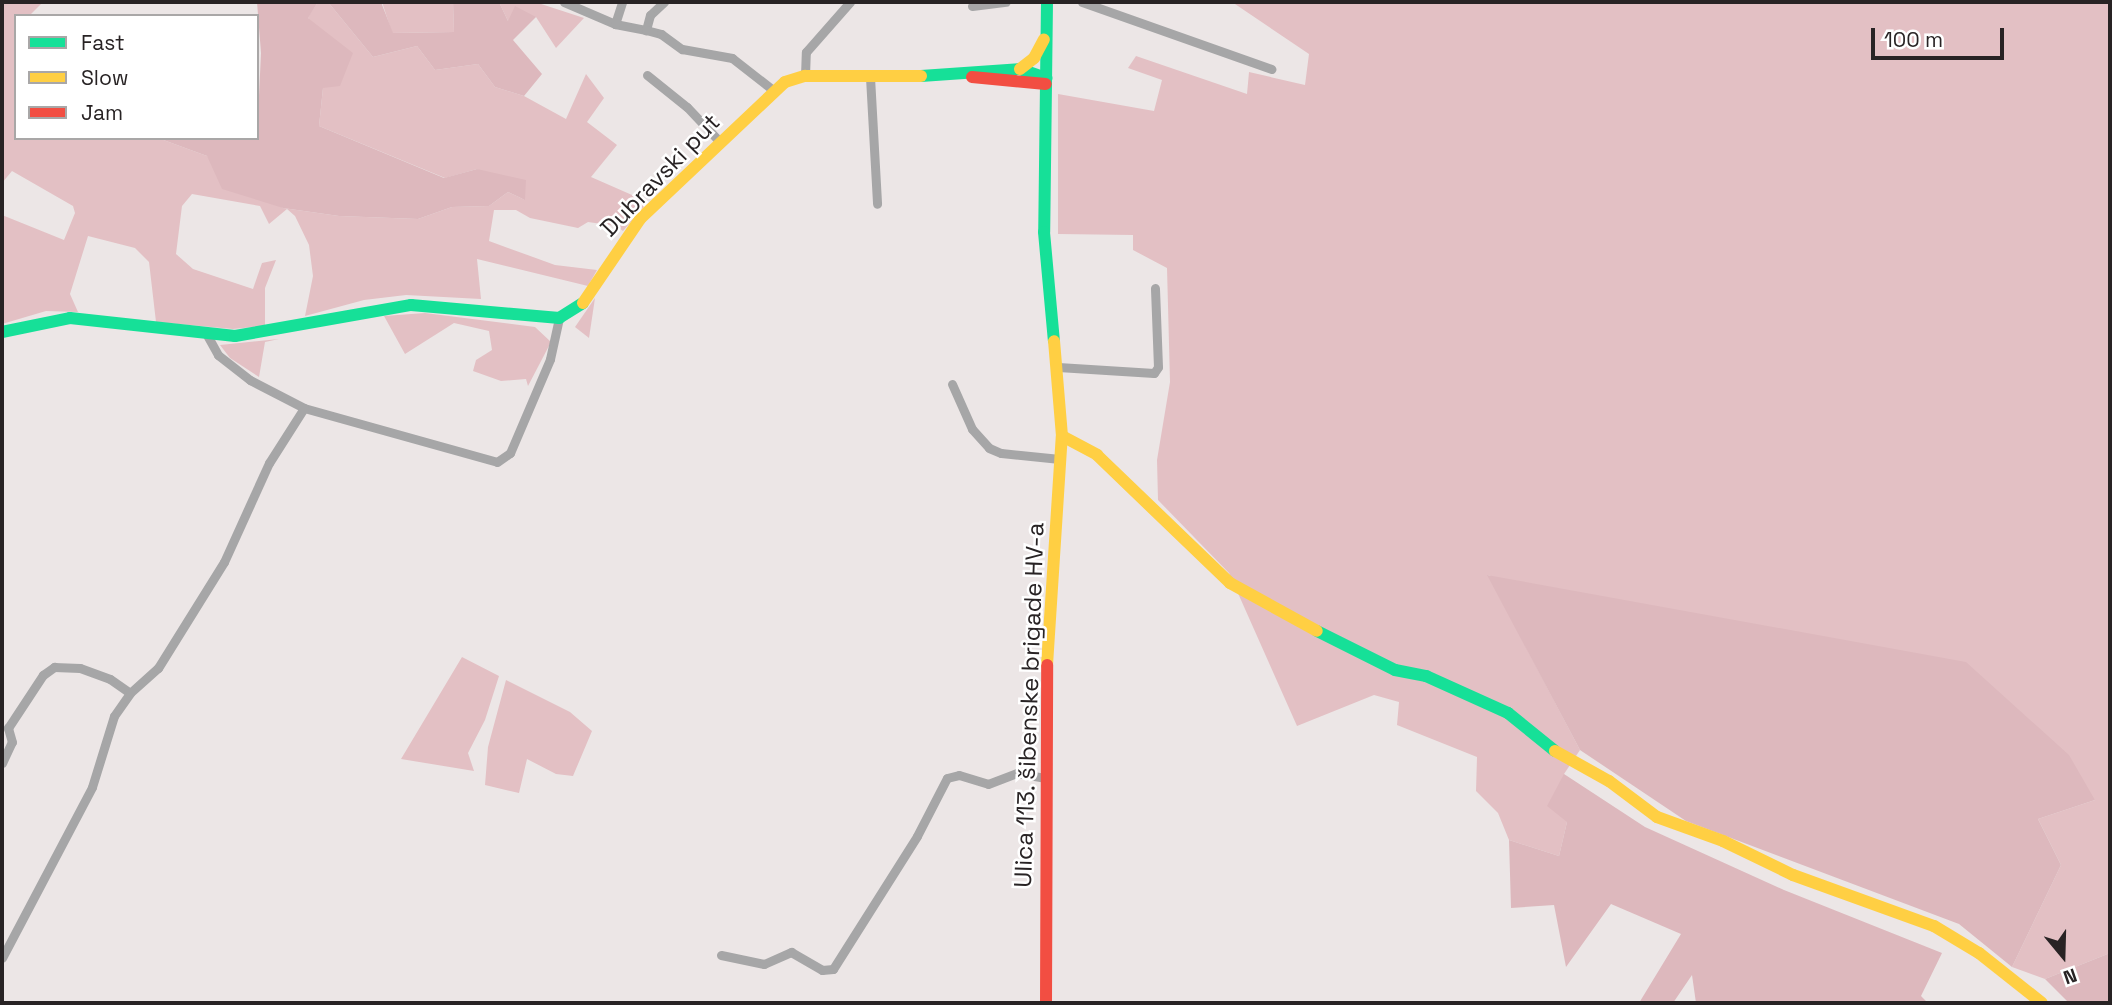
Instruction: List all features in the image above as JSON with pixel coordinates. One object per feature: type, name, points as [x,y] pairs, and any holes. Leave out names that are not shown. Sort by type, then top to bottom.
[{"type":"main road","name":"Ulica 113. šibenske brigade HV-a","points":[[1046,1003],[1045,778],[1049,589],[1062,436],[1044,232],[1047,2]]},
{"type":"main road","points":[[1020,69],[1040,51],[1046,33]]},
{"type":"main road","name":"Dubravski put","points":[[559,318],[587,300],[607,262],[640,219],[773,90],[805,76],[969,76],[1020,69],[1046,81]]},
{"type":"main road","name":"Dubravski put","points":[[969,76],[998,83],[1046,81]]},
{"type":"main road","points":[[2,332],[70,318],[206,335],[265,334],[411,305],[559,318]]},
{"type":"main road","points":[[1062,436],[1097,455],[1230,583],[1256,601],[1395,670],[1426,676],[1507,713],[1539,742],[1609,781],[1657,817],[1723,841],[1793,875],[1934,926],[1979,953],[2042,1003]]},
{"type":"street","points":[[564,2],[615,24],[661,34],[682,49],[732,58],[773,90]]},
{"type":"street","points":[[615,24],[622,2]]},
{"type":"street","points":[[646,30],[650,15],[664,2]]},
{"type":"street","points":[[805,76],[806,52],[850,2]]},
{"type":"street","points":[[972,6],[1006,2]]},
{"type":"street","points":[[1082,2],[1270,69]]},
{"type":"street","points":[[647,75],[687,107],[720,142]]},
{"type":"street","points":[[870,77],[877,204]]},
{"type":"street","points":[[1058,367],[1154,373],[1158,367],[1155,288]]},
{"type":"street","points":[[206,335],[218,355],[250,380],[304,408],[497,462],[510,453],[550,359],[559,318]]},
{"type":"street","points":[[952,383],[972,429],[989,448],[1001,453],[1060,459]]},
{"type":"street","points":[[2,958],[92,787],[114,716],[130,693],[158,668],[224,562],[269,463],[304,408]]},
{"type":"street","points":[[2,763],[12,742],[5,727],[43,675],[54,667],[80,668],[130,693]]},
{"type":"street","points":[[722,955],[764,964],[791,952],[822,970],[833,969],[917,836],[947,778],[959,775],[988,783],[1017,773],[1045,778]]},
{"type":"shaded area","points":[[2,2],[43,2],[31,14],[14,14],[14,140],[163,140],[207,156],[283,208],[339,216],[418,219],[452,207],[489,206],[508,192],[525,200],[477,169],[445,178],[319,126],[323,88],[308,17],[318,2],[328,2],[373,57],[417,46],[435,70],[478,64],[495,87],[524,96],[566,119],[586,74],[604,98],[587,122],[617,145],[591,177],[648,202],[623,231],[616,226],[588,222],[578,228],[530,218],[516,210],[494,210],[489,241],[555,265],[597,270],[588,286],[477,259],[481,299],[406,295],[364,300],[305,316],[313,276],[309,245],[295,216],[287,209],[269,224],[260,206],[192,194],[182,206],[176,254],[193,269],[253,289],[262,263],[276,260],[265,288],[265,326],[233,329],[156,322],[149,262],[135,248],[88,236],[70,294],[78,312],[46,311],[2,324],[2,215],[64,240],[75,213],[73,206],[12,171],[2,183]]},
{"type":"shaded area","points":[[257,2],[318,2],[308,18],[353,53],[340,86],[323,88],[319,126],[444,178],[477,169],[526,180],[525,200],[508,192],[489,206],[452,207],[418,219],[339,216],[283,208],[222,189],[207,156],[163,140],[259,140],[261,53]]},
{"type":"shaded area","points":[[328,2],[381,2],[393,33],[454,32],[453,2],[499,2],[508,21],[515,6],[536,17],[513,40],[542,74],[524,96],[495,87],[478,64],[435,70],[417,46],[373,57]]},
{"type":"shaded area","points":[[382,2],[453,2],[454,32],[392,33]]},
{"type":"shaded area","points":[[499,2],[535,2],[584,18],[556,48],[536,17],[508,21]]},
{"type":"shaded area","points":[[1232,2],[2110,2],[2110,953],[2045,979],[2012,967],[2061,865],[2038,819],[2095,800],[1488,575],[1580,750],[1564,774],[1567,822],[1559,856],[1509,840],[1498,813],[1476,791],[1477,757],[1397,725],[1399,702],[1374,695],[1297,726],[1229,573],[1158,500],[1157,460],[1170,382],[1167,268],[1133,250],[1133,235],[1058,234],[1058,94],[1154,111],[1162,80],[1128,68],[1136,56],[1247,94],[1249,72],[1305,85],[1309,54]]},
{"type":"shaded area","points":[[595,298],[589,338],[575,327]]},
{"type":"shaded area","points":[[425,313],[535,327],[551,342],[528,386],[526,379],[501,381],[473,371],[476,360],[492,350],[489,331],[454,323],[405,354],[384,316]]},
{"type":"shaded area","points":[[279,339],[265,342],[259,377],[230,358],[220,345]]},
{"type":"shaded area","points":[[1487,575],[1966,662],[2069,755],[2095,800],[2038,819],[2061,865],[2012,967],[1959,924],[1686,821],[1580,750]]},
{"type":"shaded area","points":[[462,657],[499,676],[485,720],[468,753],[474,771],[401,759]]},
{"type":"shaded area","points":[[506,680],[570,712],[592,731],[573,776],[556,774],[527,759],[519,793],[485,785],[488,747]]},
{"type":"shaded area","points":[[1564,774],[1645,827],[1784,890],[1942,953],[1921,996],[1928,1003],[1696,1003],[1692,975],[1673,1003],[1639,1003],[1681,934],[1611,904],[1566,967],[1554,905],[1511,908],[1509,840],[1559,856],[1567,822],[1547,806]]},
{"type":"shaded area","points":[[2110,953],[2110,1003],[2069,1003],[2045,979]]},
{"type":"traffic: fast","points":[[1047,2],[1044,232],[1054,341]]},
{"type":"traffic: fast","points":[[921,76],[1020,69],[1046,78]]},
{"type":"traffic: fast","points":[[2,332],[70,318],[235,336],[411,305],[559,318],[583,303]]},
{"type":"traffic: fast","points":[[1317,631],[1395,670],[1426,676],[1508,713],[1555,751]]},
{"type":"traffic: slow","points":[[1020,69],[1034,58],[1044,39]]},
{"type":"traffic: slow","points":[[583,303],[640,219],[785,82],[805,76],[921,76]]},
{"type":"traffic: slow","points":[[1047,665],[1062,436],[1054,341]]},
{"type":"traffic: slow","points":[[1062,436],[1097,455],[1230,583],[1317,631]]},
{"type":"traffic: slow","points":[[1555,751],[1609,781],[1657,817],[1723,841],[1793,875],[1934,926],[1979,953],[2042,1003]]},
{"type":"traffic: jam","points":[[972,77],[1046,84]]},
{"type":"traffic: jam","points":[[1046,1003],[1047,665]]}]
